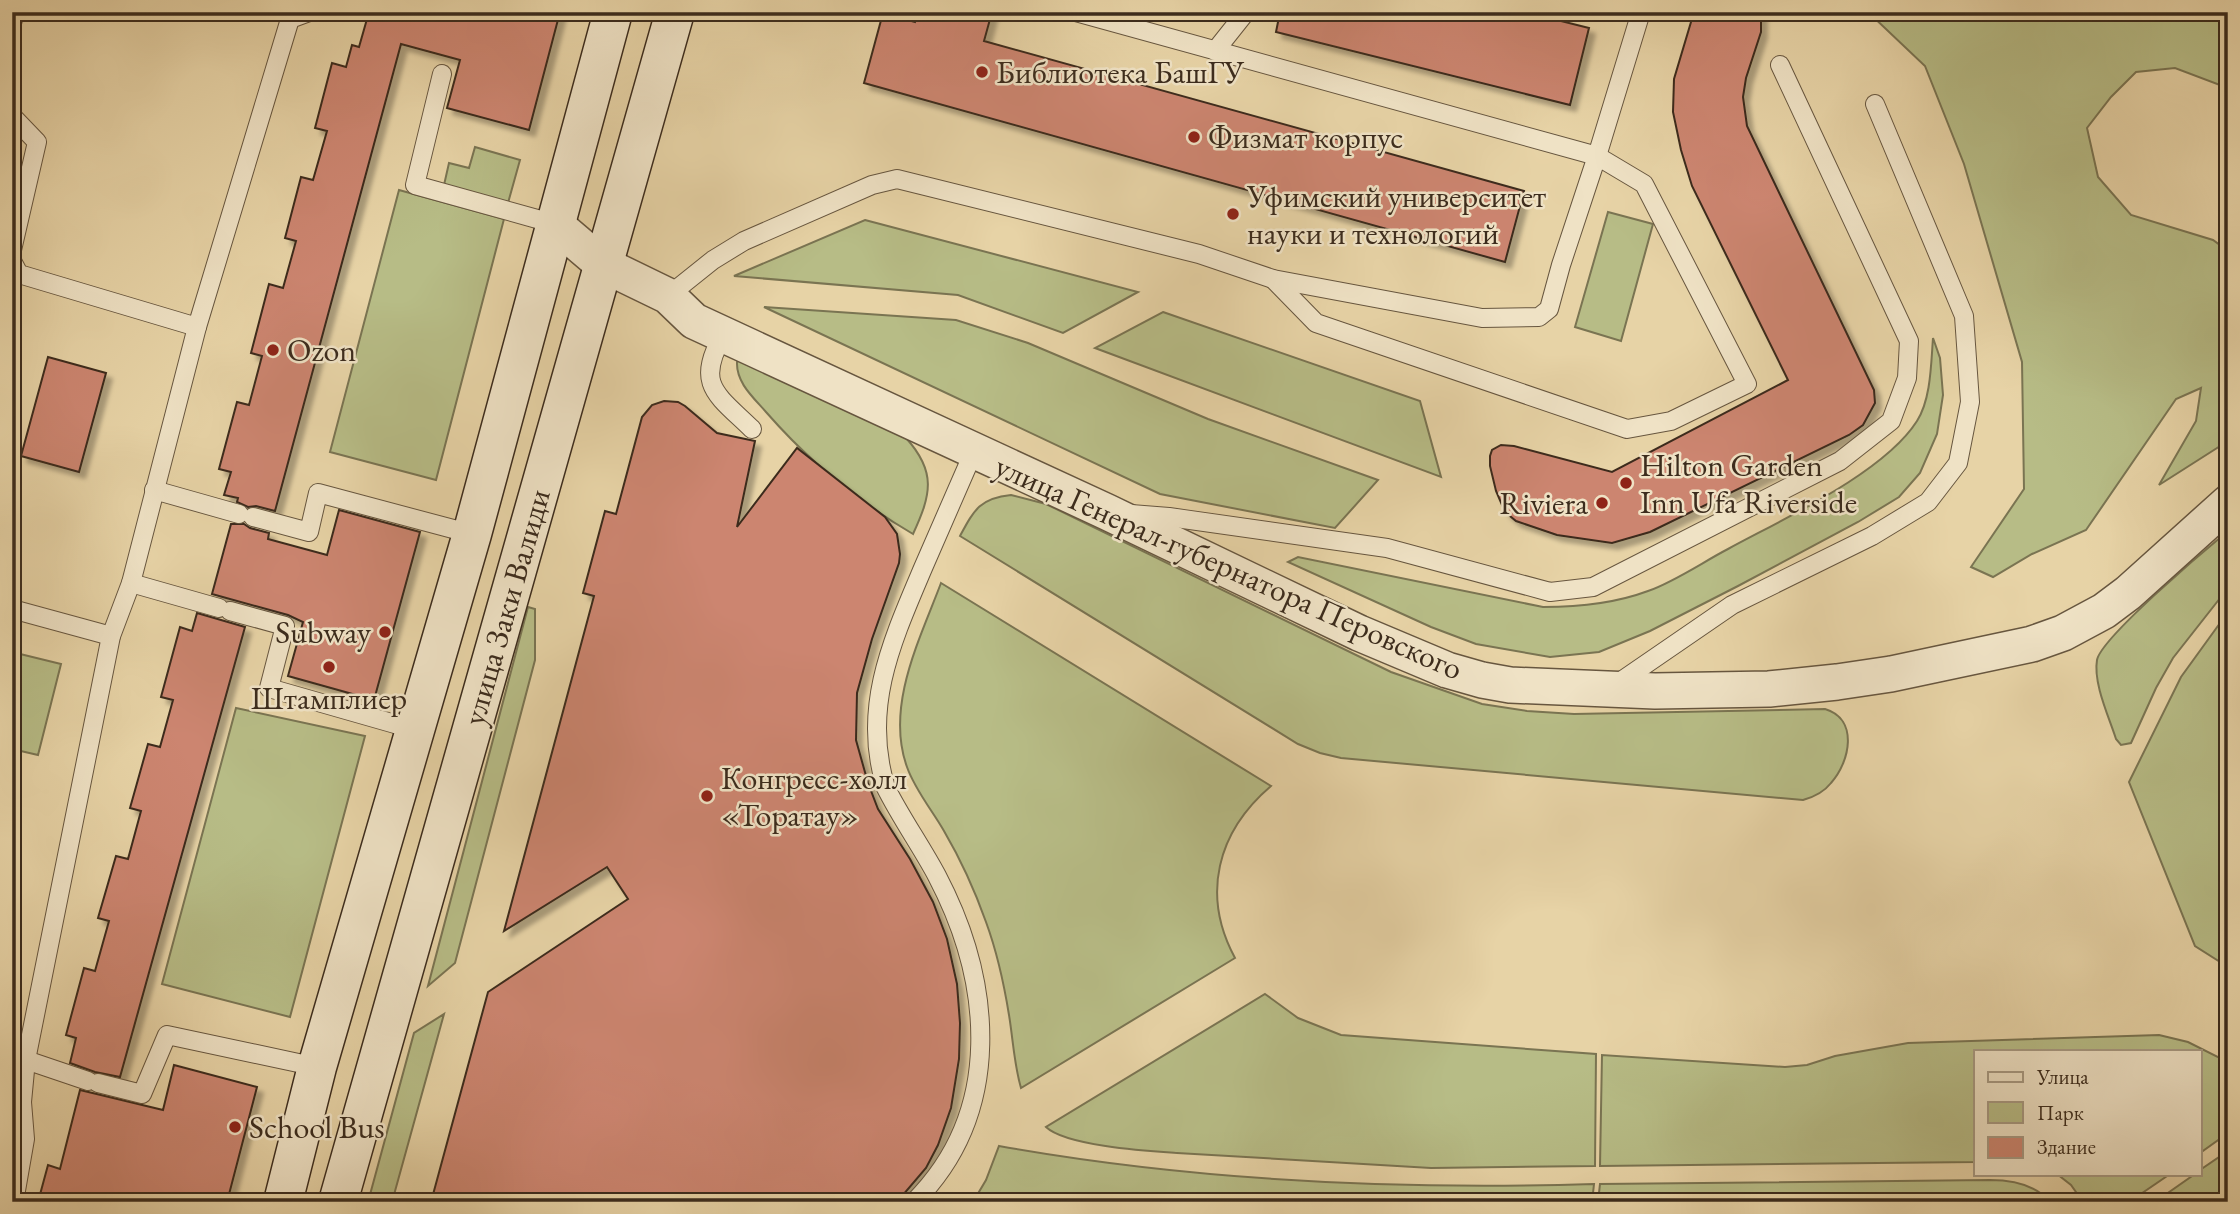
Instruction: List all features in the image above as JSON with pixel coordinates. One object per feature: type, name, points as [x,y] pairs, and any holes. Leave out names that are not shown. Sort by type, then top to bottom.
[{"type":"main road","name":"улица Заки Валиди","points":[[284,1202],[317,1067],[472,534],[613,12]]},
{"type":"main road","name":"улица Заки Валиди","points":[[338,1202],[675,12]]},
{"type":"street","name":"улица Генерал-губернатора Перовского","points":[[555,224],[602,264],[668,296],[694,321],[723,335],[1107,512],[1359,633],[1447,670],[1510,685],[1608,690],[1769,689],[1891,674],[2032,644],[2063,633],[2104,611],[2128,593],[2228,503]]},
{"type":"lane","points":[[12,23],[15,12]]},
{"type":"lane","points":[[14,1202],[25,1139],[17,1101],[111,636],[131,583],[197,327],[290,19],[309,12]]},
{"type":"lane","points":[[1076,12],[1597,156],[1644,184],[1747,384],[1671,421],[1627,429],[1316,323],[1273,279]]},
{"type":"lane","points":[[1215,51],[1246,12]]},
{"type":"lane","points":[[668,296],[713,260],[744,242],[872,185],[897,179],[1199,254],[1273,279],[1482,318],[1539,317],[1549,309],[1640,12]]},
{"type":"lane","points":[[1107,512],[1169,517],[1387,548],[1550,592],[1593,587],[1840,461],[1891,421],[1907,378],[1909,341],[1780,65]]},
{"type":"lane","points":[[442,74],[415,185],[555,224]]},
{"type":"lane","points":[[1608,690],[1732,605],[1872,536],[1928,502],[1958,463],[1970,402],[1964,316],[1875,104]]},
{"type":"lane","points":[[12,116],[37,142],[12,250]]},
{"type":"lane","points":[[12,261],[19,274],[197,327]]},
{"type":"lane","points":[[723,335],[712,354],[709,377],[718,394],[752,429]]},
{"type":"lane","points":[[914,1202],[950,1153],[971,1103],[980,1055],[979,1003],[968,952],[948,898],[886,788],[876,740],[877,712],[895,632],[974,451]]},
{"type":"lane","points":[[154,490],[309,532],[318,493],[472,534]]},
{"type":"lane","points":[[131,583],[285,626],[269,688],[416,730]]},
{"type":"lane","points":[[12,609],[111,636]]},
{"type":"lane","points":[[26,1060],[93,1082],[142,1094],[167,1035],[317,1067]]},
{"type":"green space","points":[[1868,12],[2228,12],[2228,112],[2220,85],[2175,68],[2136,72],[2111,97],[2087,128],[2098,177],[2131,215],[2213,240],[2228,251],[2228,441],[2159,485],[2196,421],[2201,388],[2176,399],[2086,530],[2032,554],[1993,577],[1971,567],[2024,489],[2022,362],[1964,164],[1925,66]]},
{"type":"green space","points":[[475,147],[520,160],[508,203],[444,185],[449,163],[469,168]]},
{"type":"green space","points":[[399,190],[504,219],[436,480],[330,452]]},
{"type":"green space","points":[[1608,212],[1653,224],[1621,341],[1575,327]]},
{"type":"green space","points":[[865,220],[1138,292],[1063,333],[958,295],[734,276]]},
{"type":"green space","points":[[764,307],[956,320],[1028,343],[1208,419],[1378,480],[1335,528],[1160,494]]},
{"type":"green space","points":[[1163,312],[1420,401],[1441,477],[1095,348]]},
{"type":"green space","points":[[1933,338],[1940,358],[1943,395],[1937,434],[1920,473],[1899,497],[1738,586],[1650,631],[1599,652],[1550,657],[1476,644],[1431,627],[1288,562],[1298,557],[1543,607],[1596,604],[1648,591],[1803,509],[1881,459],[1902,440],[1922,412],[1929,381]]},
{"type":"green space","points":[[740,360],[906,438],[923,462],[928,484],[924,507],[913,534],[853,494],[782,430],[739,377],[737,362]]},
{"type":"green space","points":[[1011,495],[1046,504],[1391,672],[1482,704],[1574,714],[1825,709],[1836,714],[1847,731],[1848,742],[1843,764],[1828,786],[1803,800],[1341,758],[1320,753],[1298,744],[960,536],[985,502]]},
{"type":"green space","points":[[2228,531],[2228,588],[2173,658],[2131,743],[2121,745],[2116,739],[2102,700],[2097,679],[2097,660],[2116,633],[2134,615]]},
{"type":"green space","points":[[941,583],[1271,786],[1238,823],[1220,866],[1217,888],[1219,911],[1235,958],[1021,1088],[1002,980],[986,922],[956,853],[910,775],[901,744],[900,720],[908,673]]},
{"type":"green space","points":[[528,607],[535,609],[535,660],[455,963],[428,986]]},
{"type":"green space","points":[[2228,612],[2228,967],[2195,946],[2129,782],[2181,677]]},
{"type":"green space","points":[[12,652],[61,664],[38,755],[12,749]]},
{"type":"green space","points":[[236,708],[365,736],[290,1017],[162,984]]},
{"type":"green space","points":[[1265,994],[1298,1018],[1341,1035],[1596,1054],[1595,1166],[1431,1168],[1164,1152],[1089,1143],[1071,1139],[1046,1127]]},
{"type":"green space","points":[[444,1014],[392,1202],[368,1202],[414,1033]]},
{"type":"green space","points":[[2159,1035],[2188,1042],[2228,1062],[2228,1133],[2202,1152],[2202,1050],[1974,1050],[1974,1162],[1600,1166],[1602,1055],[1785,1067],[1807,1065],[1835,1056],[1908,1043]]},
{"type":"green space","points":[[999,1146],[1147,1168],[1295,1180],[1445,1186],[1594,1184],[1592,1202],[973,1202],[986,1180]]},
{"type":"green space","points":[[2228,1151],[2228,1202],[2155,1202],[2192,1176],[2202,1176],[2202,1169]]},
{"type":"green space","points":[[2060,1176],[2167,1176],[2129,1202],[2083,1202],[2071,1185]]},
{"type":"green space","points":[[1990,1180],[2023,1184],[2050,1202],[1598,1202],[1600,1184]]},
{"type":"building","points":[[369,12],[560,12],[529,130],[447,108],[460,60],[401,44],[275,511],[256,506],[248,507],[237,502],[238,498],[224,495],[231,472],[219,469],[237,402],[249,405],[262,356],[251,353],[269,284],[283,288],[296,241],[285,238],[301,177],[313,180],[327,131],[315,128],[332,63],[346,67],[352,45],[359,47]]},
{"type":"building","name":"Физмат корпус","points":[[918,12],[992,12],[984,41],[1524,191],[1505,262],[864,83],[883,13],[915,22]]},
{"type":"building","points":[[1280,12],[1525,12],[1589,28],[1570,105],[1276,32]]},
{"type":"building","points":[[1694,12],[1761,12],[1761,32],[1746,78],[1743,97],[1747,126],[1874,390],[1875,403],[1863,425],[1849,435],[1650,532],[1612,543],[1557,535],[1516,521],[1505,512],[1490,466],[1492,450],[1501,445],[1514,446],[1612,472],[1788,380],[1692,186],[1681,150],[1673,112],[1674,79]]},
{"type":"building","points":[[48,357],[106,373],[79,472],[21,456]]},
{"type":"building","name":"Конгресс-холл «Торатау»","points":[[664,401],[678,402],[685,406],[717,433],[755,441],[737,527],[797,448],[885,517],[897,534],[899,563],[872,639],[857,693],[856,740],[878,809],[933,902],[947,939],[957,984],[960,1023],[959,1059],[951,1108],[938,1145],[926,1168],[897,1202],[431,1202],[488,992],[628,899],[607,867],[504,931],[594,596],[583,593],[605,511],[616,514],[642,417],[652,405]]},
{"type":"building","points":[[339,510],[420,532],[374,700],[288,676],[303,622],[288,615],[212,594],[231,524],[244,524],[269,533],[268,539],[327,555]]},
{"type":"building","points":[[197,613],[245,627],[120,1077],[70,1063],[76,1038],[66,1035],[84,968],[95,971],[109,921],[98,918],[116,856],[128,859],[141,811],[130,808],[148,744],[160,747],[173,700],[161,697],[180,627],[192,631]]},
{"type":"building","points":[[174,1065],[257,1087],[227,1202],[38,1202],[48,1165],[60,1169],[80,1090],[163,1110]]},
{"type":"place","name":"Библиотека БашГУ","points":[[982,72]]},
{"type":"place","name":"Физмат корпус","points":[[1194,137]]},
{"type":"place","name":"Уфимский университет науки и технологий","points":[[1233,214]]},
{"type":"place","name":"Ozon","points":[[273,350]]},
{"type":"place","name":"Hilton Garden Inn Ufa Riverside","points":[[1626,483]]},
{"type":"place","name":"Riviera","points":[[1602,503]]},
{"type":"place","name":"Subway","points":[[385,632]]},
{"type":"place","name":"Штамплиер","points":[[329,667]]},
{"type":"place","name":"Конгресс-холл «Торатау»","points":[[707,796]]},
{"type":"place","name":"School Bus","points":[[235,1127]]}]
